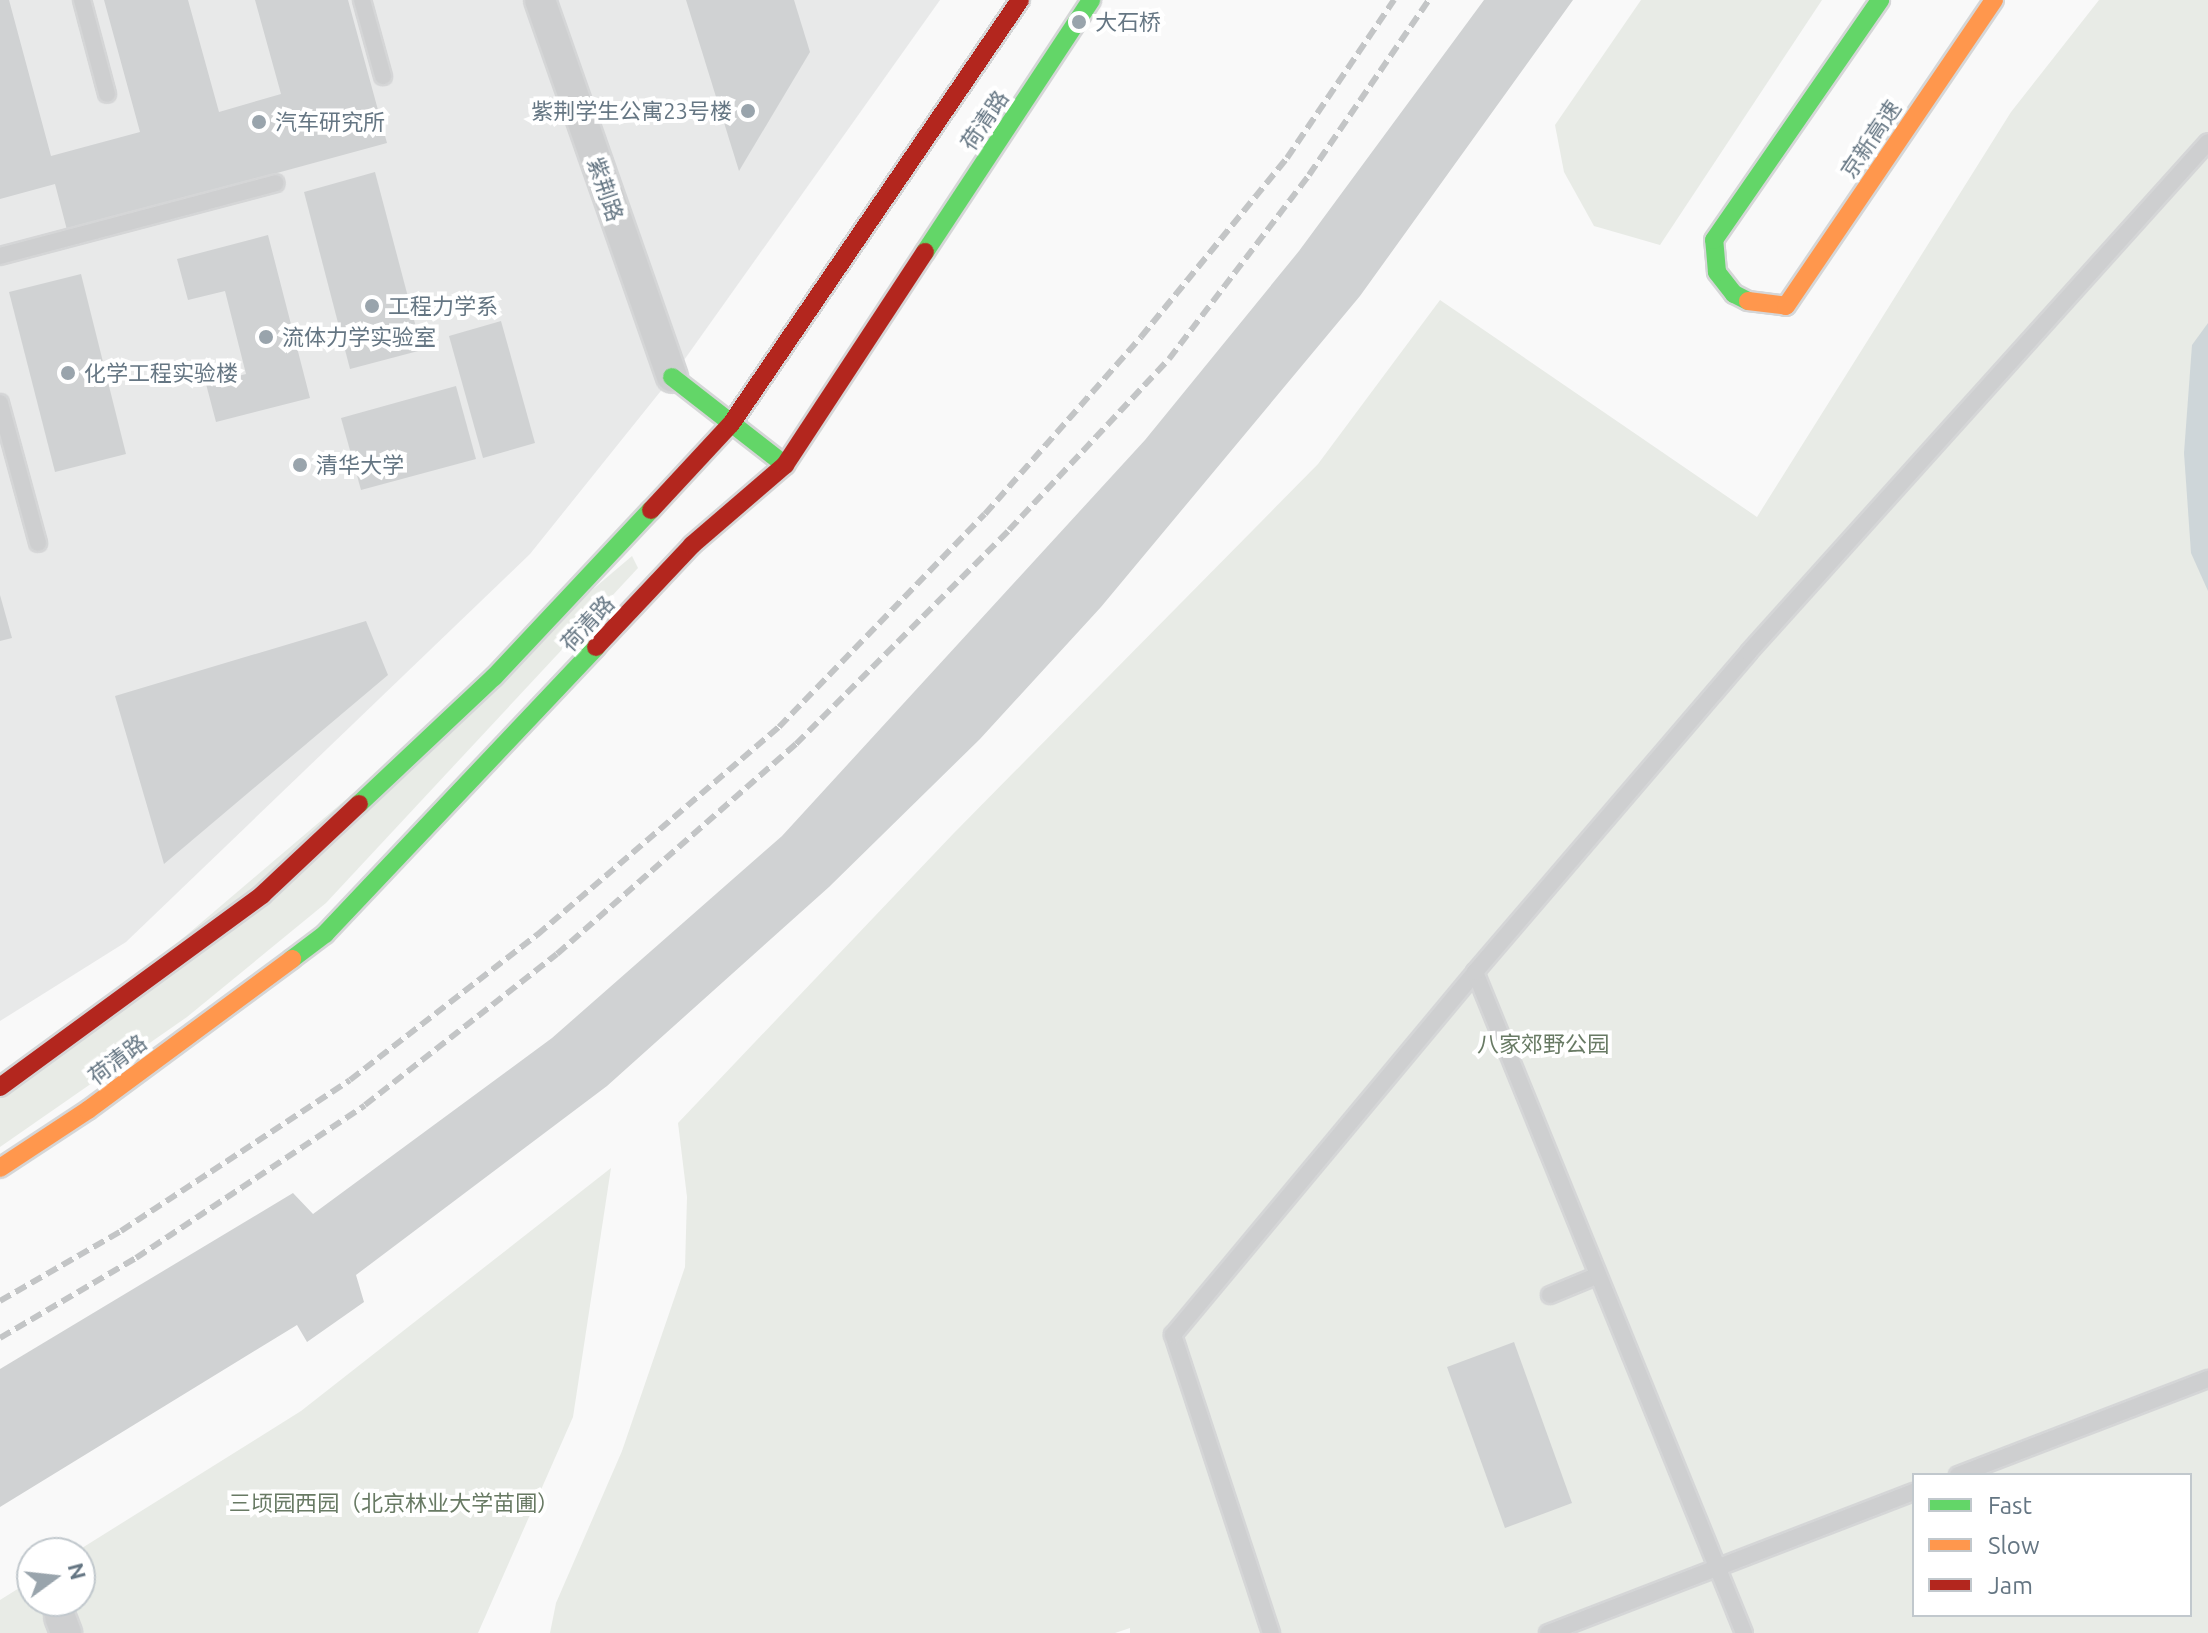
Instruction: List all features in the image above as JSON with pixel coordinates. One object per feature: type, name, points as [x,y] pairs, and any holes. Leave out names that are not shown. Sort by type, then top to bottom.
[{"type":"main road","name":"荷清路","points":[[0,1087],[262,895],[494,677],[731,424],[1020,0]]},
{"type":"main road","name":"荷清路","points":[[0,1168],[88,1110],[325,934],[692,545],[785,465],[1091,0]]},
{"type":"main road","name":"京新高速","points":[[1880,0],[1714,240],[1717,272],[1734,294],[1757,305],[1786,306],[1994,0]]},
{"type":"main road","points":[[672,377],[785,465]]},
{"type":"street","name":"紫荆路","points":[[540,0],[672,377]]},
{"type":"lane","points":[[82,0],[107,94]]},
{"type":"lane","points":[[362,0],[383,76]]},
{"type":"lane","points":[[1271,1633],[1173,1335],[1475,972],[1749,652],[2208,142]]},
{"type":"lane","points":[[0,256],[276,183]]},
{"type":"lane","points":[[0,403],[38,543]]},
{"type":"lane","points":[[1475,972],[1596,1276],[1744,1633]]},
{"type":"lane","points":[[1550,1295],[1596,1276]]},
{"type":"lane","points":[[1963,1473],[2208,1379]]},
{"type":"lane","points":[[1548,1633],[1912,1493]]},
{"type":"shaded area","name":"清华大学","points":[[0,0],[940,0],[672,377],[530,554],[126,942],[0,1021]]},
{"type":"shaded area","points":[[2208,323],[2208,591],[2191,553],[2184,453],[2192,345]]},
{"type":"green space","points":[[1641,0],[1822,0],[1660,245],[1594,226],[1564,172],[1555,125]]},
{"type":"green space","name":"八家郊野公园","points":[[2099,0],[2208,0],[2208,1633],[1130,1633],[1130,1628],[1115,1633],[550,1633],[556,1603],[622,1451],[685,1267],[687,1197],[678,1123],[953,834],[1318,464],[1440,300],[1757,517],[2011,112]]},
{"type":"green space","points":[[632,556],[638,568],[326,903],[187,1017],[0,1147],[0,1094]]},
{"type":"green space","name":"三顷园西园（北京林业大学苗圃）","points":[[611,1168],[573,1417],[478,1633],[0,1633],[0,1600],[16,1590],[16,1617],[96,1617],[96,1539],[301,1411]]},
{"type":"building","name":"汽车研究所","points":[[0,0],[9,0],[51,156],[140,132],[104,0],[188,0],[219,112],[281,94],[255,0],[348,0],[387,143],[67,230],[55,184],[0,199]]},
{"type":"building","name":"紫荆学生公寓23号楼","points":[[686,0],[794,0],[810,52],[739,171]]},
{"type":"building","points":[[1484,0],[1573,0],[1360,296],[1101,607],[980,739],[829,887],[607,1086],[356,1275],[364,1302],[307,1342],[297,1325],[0,1507],[0,1369],[293,1193],[313,1214],[552,1038],[782,836],[1145,440],[1299,251]]},
{"type":"building","name":"工程力学系","points":[[375,172],[422,350],[350,369],[304,192]]},
{"type":"building","name":"流体力学实验室","points":[[268,235],[310,398],[216,422],[206,384],[246,374],[225,291],[188,300],[177,259]]},
{"type":"building","name":"化学工程实验楼","points":[[81,274],[126,454],[55,472],[9,292]]},
{"type":"building","points":[[501,321],[535,443],[483,458],[449,336]]},
{"type":"building","points":[[456,386],[476,459],[361,490],[341,418]]},
{"type":"building","points":[[0,595],[12,638],[0,641]]},
{"type":"building","points":[[366,621],[388,675],[164,864],[115,696]]},
{"type":"building","points":[[1514,1342],[1572,1503],[1505,1528],[1447,1367]]},
{"type":"railway","points":[[0,1301],[121,1231],[350,1080],[537,935],[779,727],[985,514],[1141,337],[1287,158],[1394,0]]},
{"type":"railway","points":[[0,1338],[136,1258],[365,1105],[557,954],[796,744],[1009,530],[1169,359],[1309,175],[1429,0]]},
{"type":"traffic: fast","points":[[925,252],[1091,0]]},
{"type":"traffic: fast","points":[[1748,301],[1734,294],[1717,272],[1714,240],[1880,0]]},
{"type":"traffic: fast","points":[[672,377],[785,465]]},
{"type":"traffic: fast","points":[[359,804],[494,677],[651,510]]},
{"type":"traffic: fast","points":[[292,959],[325,934],[596,647]]},
{"type":"traffic: slow","points":[[1748,301],[1786,306],[1994,0]]},
{"type":"traffic: slow","points":[[0,1168],[88,1110],[292,959]]},
{"type":"traffic: jam","points":[[651,510],[731,424],[1020,0]]},
{"type":"traffic: jam","points":[[596,647],[692,545],[785,465],[925,252]]},
{"type":"traffic: jam","points":[[0,1087],[262,895],[359,804]]},
{"type":"place","name":"大石桥","points":[[1079,22]]},
{"type":"place","name":"紫荆学生公寓23号楼","points":[[748,111]]},
{"type":"place","name":"汽车研究所","points":[[259,122]]},
{"type":"place","name":"工程力学系","points":[[372,306]]},
{"type":"place","name":"流体力学实验室","points":[[266,337]]},
{"type":"place","name":"化学工程实验楼","points":[[68,373]]},
{"type":"place","name":"清华大学","points":[[300,465]]}]
